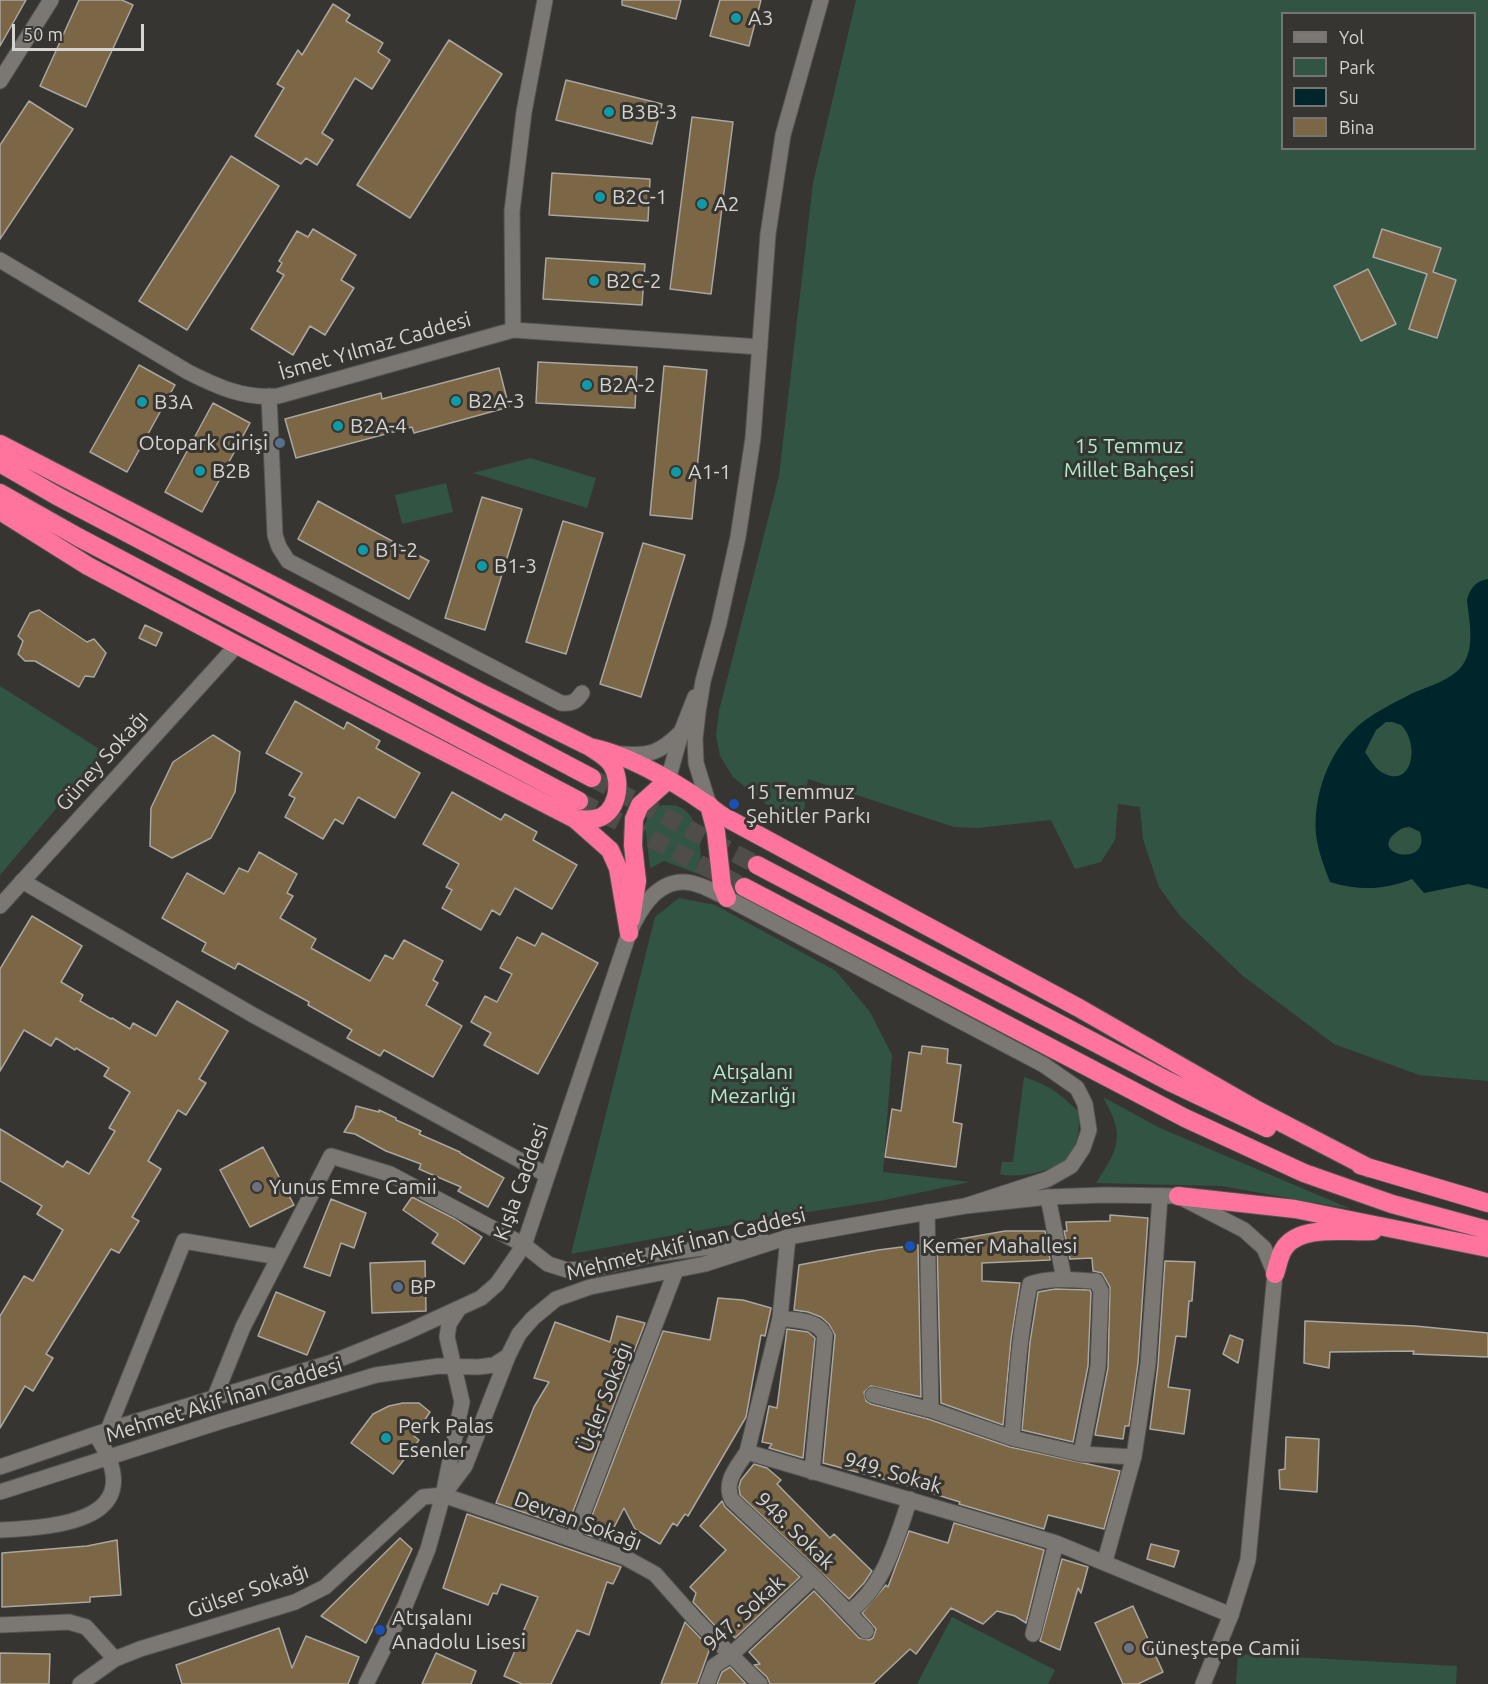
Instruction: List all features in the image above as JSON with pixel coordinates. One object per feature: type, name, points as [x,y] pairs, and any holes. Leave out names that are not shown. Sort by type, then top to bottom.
[{"type":"highway","points":[[0,444],[590,747],[607,758],[614,768],[619,783],[616,798],[604,815],[595,819],[575,819]]},
{"type":"highway","points":[[0,463],[57,496],[592,778]]},
{"type":"highway","points":[[0,493],[88,543],[579,801]]},
{"type":"highway","points":[[0,511],[88,566],[575,819],[610,850],[618,868],[629,933]]},
{"type":"highway","points":[[590,747],[616,754],[668,780],[721,815],[1078,1008],[1257,1110],[1369,1168]]},
{"type":"highway","points":[[629,933],[637,881],[633,845],[634,819],[640,805],[668,780]]},
{"type":"highway","points":[[709,805],[716,832],[722,886],[727,898]]},
{"type":"highway","points":[[757,865],[1168,1081],[1281,1134],[1369,1168],[1488,1203]]},
{"type":"highway","points":[[744,887],[1185,1119],[1250,1149],[1304,1173],[1358,1193],[1431,1216],[1488,1230]]},
{"type":"highway","points":[[1169,1196],[1295,1209],[1488,1248]]},
{"type":"highway","points":[[1275,1274],[1280,1256],[1287,1244],[1302,1236],[1322,1230],[1355,1233],[1395,1229]]},
{"type":"street","points":[[0,81],[51,0]]},
{"type":"street","points":[[513,330],[512,211],[524,112],[545,0]]},
{"type":"street","points":[[709,805],[696,763],[695,739],[704,681],[738,537],[753,438],[768,234],[783,135],[821,0]]},
{"type":"street","name":"İsmet Yılmaz Caddesi","points":[[0,260],[188,372],[236,393],[278,396],[513,330],[760,347]]},
{"type":"street","points":[[269,396],[275,535],[288,561],[561,703],[576,702],[582,693]]},
{"type":"street","name":"Güney Sokağı","points":[[0,906],[237,645]]},
{"type":"street","points":[[668,780],[682,730],[704,681]]},
{"type":"street","points":[[616,754],[638,756],[656,752],[665,747],[682,730]]},
{"type":"street","points":[[22,880],[253,1015],[547,1176]]},
{"type":"street","name":"Kışla Caddesi","points":[[458,1310],[481,1298],[497,1284],[524,1245],[629,933],[642,906],[664,886],[683,882],[700,885],[727,898],[1044,1065],[1077,1088],[1084,1104],[1089,1130],[1083,1148],[1071,1166],[1048,1179],[965,1206]]},
{"type":"street","points":[[214,1399],[243,1327],[331,1156],[390,1174],[524,1245],[548,1264],[567,1270],[597,1268],[650,1256],[741,1241],[789,1237],[780,1318],[747,1452]]},
{"type":"street","points":[[1105,1562],[1134,1457],[1169,1196],[1244,1230],[1264,1248],[1275,1274],[1248,1560],[1231,1615],[1203,1684]]},
{"type":"street","name":"Mehmet Akif İnan Caddesi","points":[[0,1492],[222,1421],[376,1375],[413,1369],[494,1365],[508,1356],[519,1334],[532,1318],[556,1299],[590,1287],[705,1264],[789,1237],[965,1206],[1048,1197],[1169,1196]]},
{"type":"street","points":[[1048,1197],[1064,1279]]},
{"type":"street","points":[[927,1212],[931,1410]]},
{"type":"street","points":[[0,1530],[75,1522],[104,1505],[114,1488],[114,1473],[102,1432],[184,1241],[279,1257]]},
{"type":"street","name":"Üçler Sokağı","points":[[573,1539],[676,1270]]},
{"type":"street","points":[[1012,1437],[1016,1386],[1030,1284],[1064,1279],[1096,1281],[1101,1291],[1098,1367],[1081,1454]]},
{"type":"street","points":[[366,1684],[405,1606],[428,1549],[443,1495],[462,1402],[447,1337],[449,1324],[458,1310]]},
{"type":"street","name":"Mehmet Akif İnan Caddesi","points":[[0,1467],[102,1432],[330,1363],[458,1310]]},
{"type":"street","points":[[780,1318],[814,1324],[821,1328],[825,1335],[812,1472]]},
{"type":"street","points":[[443,1495],[465,1466],[508,1356]]},
{"type":"street","points":[[873,1395],[931,1410],[1012,1437],[1081,1454],[1134,1457]]},
{"type":"street","name":"949. Sokak","points":[[747,1452],[1056,1543],[1231,1615]]},
{"type":"street","name":"948. Sokak","points":[[747,1452],[731,1476],[728,1491],[732,1500],[814,1577],[866,1632]]},
{"type":"street","name":"Devran Sokağı","points":[[443,1495],[626,1558],[655,1574],[695,1619],[760,1684]]},
{"type":"street","name":"Gülser Sokağı","points":[[80,1684],[115,1659],[140,1649],[295,1602],[325,1587],[423,1497],[443,1495]]},
{"type":"street","points":[[849,1612],[874,1586],[891,1553],[910,1499]]},
{"type":"street","points":[[1033,1634],[1056,1543]]},
{"type":"street","name":"947. Sokak","points":[[707,1684],[714,1666],[732,1654],[814,1577]]},
{"type":"street","points":[[0,1626],[69,1623],[86,1628],[115,1659]]},
{"type":"green space","name":"15 Temmuz Millet Bahçesi","points":[[856,0],[1488,0],[1488,1081],[1419,1075],[1334,1044],[1243,976],[1180,916],[1159,887],[1143,839],[1140,807],[1118,804],[1115,840],[1101,862],[1075,869],[1051,820],[977,828],[954,827],[808,779],[803,821],[767,805],[733,777],[720,756],[716,736],[719,711],[779,476],[813,183]]},
{"type":"green space","points":[[530,458],[596,478],[587,508],[473,473]]},
{"type":"green space","points":[[446,483],[453,512],[402,524],[395,495]]},
{"type":"green space","points":[[0,686],[104,752],[0,875]]},
{"type":"green space","points":[[662,805],[677,806],[691,817],[698,836],[701,875],[664,861],[650,868],[645,825],[649,811]]},
{"type":"green space","name":"Atışalanı Mezarlığı","points":[[679,898],[715,905],[836,971],[870,1012],[892,1055],[883,1172],[970,1182],[880,1201],[762,1219],[571,1254],[655,917]]},
{"type":"green space","points":[[1024,1077],[1054,1091],[1079,1112],[1076,1141],[1068,1157],[1050,1168],[1029,1174],[1000,1174],[1002,1162],[1013,1162]]},
{"type":"green space","points":[[1103,1097],[1160,1128],[1351,1209],[1221,1186],[1096,1183],[1115,1150],[1117,1141],[1115,1122]]},
{"type":"green space","points":[[952,1617],[1055,1670],[1048,1684],[917,1684]]},
{"type":"green space","points":[[1238,1654],[1457,1666],[1456,1684],[1236,1684]]},
{"type":"water","points":[[1488,579],[1488,889],[1468,884],[1424,893],[1412,879],[1371,888],[1351,887],[1330,882],[1318,846],[1316,819],[1320,789],[1331,761],[1348,736],[1364,721],[1409,695],[1447,679],[1459,669],[1467,656],[1470,640],[1467,600],[1474,586]],"holes":[[[1386,722],[1401,725],[1410,742],[1412,752],[1410,762],[1407,770],[1401,775],[1393,776],[1383,773],[1365,752],[1376,730]],[[1410,827],[1420,832],[1421,843],[1417,850],[1411,854],[1395,853],[1390,848],[1389,842],[1393,835],[1399,830]]]},
{"type":"building","points":[[0,0],[26,0],[0,46]]},
{"type":"building","points":[[79,0],[122,0],[133,5],[86,107],[40,86]]},
{"type":"building","points":[[622,0],[681,0],[676,19],[622,5]]},
{"type":"building","name":"A3","points":[[720,0],[761,0],[749,46],[710,36]]},
{"type":"building","points":[[333,4],[350,15],[346,21],[383,43],[378,52],[390,60],[372,89],[355,78],[322,133],[333,140],[317,165],[306,158],[301,164],[255,136],[284,88],[277,84],[298,50],[302,55]]},
{"type":"building","points":[[449,40],[502,74],[410,218],[357,185]]},
{"type":"building","name":"B3B-3","points":[[566,80],[662,104],[652,144],[556,120]]},
{"type":"building","points":[[29,101],[73,129],[0,239],[0,145]]},
{"type":"building","name":"A2","points":[[692,117],[733,122],[711,294],[670,289]]},
{"type":"building","points":[[231,156],[279,186],[187,330],[139,301]]},
{"type":"building","name":"B2C-1","points":[[552,173],[650,179],[648,221],[549,215]]},
{"type":"building","points":[[313,229],[356,255],[341,280],[354,288],[325,335],[310,326],[293,355],[251,329],[284,275],[277,271],[282,263],[279,261],[297,231],[308,237]]},
{"type":"building","points":[[1382,229],[1441,248],[1433,272],[1456,280],[1437,338],[1409,329],[1427,274],[1373,257]]},
{"type":"building","name":"B2C-2","points":[[546,258],[645,264],[642,305],[543,299]]},
{"type":"building","points":[[1368,269],[1396,324],[1361,341],[1334,286]]},
{"type":"building","name":"B2A-2","points":[[538,362],[637,367],[635,408],[536,403]]},
{"type":"building","name":"B3A","points":[[139,365],[175,385],[127,472],[90,452]]},
{"type":"building","name":"A1-1","points":[[664,366],[707,370],[692,519],[650,515]]},
{"type":"building","points":[[499,368],[509,407],[414,433],[412,427],[296,458],[285,419],[381,393],[382,399]]},
{"type":"building","name":"B2B","points":[[213,403],[250,423],[202,512],[165,492]]},
{"type":"building","name":"B1-3","points":[[482,497],[522,509],[485,630],[445,618]]},
{"type":"building","name":"B1-2","points":[[318,501],[429,561],[409,599],[298,539]]},
{"type":"building","points":[[563,521],[603,533],[566,654],[526,642]]},
{"type":"building","points":[[643,543],[685,555],[641,697],[600,684]]},
{"type":"building","points":[[39,610],[87,642],[94,639],[106,653],[94,677],[85,676],[79,687],[35,661],[25,661],[18,654],[23,641],[18,636],[30,613]]},
{"type":"building","points":[[145,625],[162,633],[156,646],[139,638]]},
{"type":"building","points":[[295,701],[344,729],[347,722],[380,741],[376,748],[420,773],[395,818],[358,797],[343,824],[335,819],[323,839],[285,817],[295,798],[289,795],[302,773],[266,753]]},
{"type":"building","points":[[213,735],[240,752],[235,792],[211,838],[172,858],[150,846],[151,808],[173,762]]},
{"type":"building","points":[[452,792],[501,820],[505,814],[537,832],[533,840],[577,865],[552,909],[515,888],[500,915],[492,910],[481,930],[442,908],[452,890],[446,887],[459,864],[423,844]]},
{"type":"building","points":[[259,852],[297,874],[287,893],[293,896],[280,918],[316,939],[311,948],[370,981],[385,955],[393,959],[404,940],[443,961],[433,980],[438,983],[426,1005],[462,1026],[433,1077],[384,1050],[380,1056],[347,1038],[352,1030],[308,1005],[309,1002],[238,963],[235,969],[202,951],[206,943],[162,918],[187,873],[224,894],[239,868],[248,872]]},
{"type":"building","points":[[32,916],[82,946],[61,982],[83,995],[80,1001],[130,1029],[133,1023],[156,1036],[177,1001],[228,1031],[199,1079],[206,1083],[186,1115],[178,1110],[148,1161],[161,1169],[132,1217],[139,1221],[119,1253],[111,1249],[46,1354],[53,1358],[33,1391],[25,1386],[0,1428],[0,1316],[24,1276],[33,1281],[63,1230],[37,1214],[42,1206],[0,1181],[0,1129],[63,1167],[67,1161],[89,1174],[115,1131],[109,1128],[130,1092],[104,1076],[109,1068],[76,1048],[75,1050],[56,1038],[51,1046],[24,1030],[0,1071],[0,969]]},
{"type":"building","points":[[542,933],[598,963],[538,1074],[484,1045],[491,1033],[471,1022],[485,996],[497,1002],[512,974],[500,968],[517,937],[535,946]]},
{"type":"building","points":[[922,1046],[948,1049],[947,1063],[961,1065],[953,1122],[962,1124],[956,1167],[885,1157],[892,1109],[901,1111],[909,1052],[921,1054]]},
{"type":"building","points":[[356,1106],[379,1112],[379,1110],[396,1118],[421,1131],[419,1134],[460,1152],[504,1178],[488,1207],[458,1191],[461,1187],[419,1169],[421,1164],[386,1151],[355,1134],[344,1132],[353,1118]]},
{"type":"building","name":"Yunus Emre Camii","points":[[263,1147],[294,1205],[250,1227],[220,1170]]},
{"type":"building","points":[[412,1197],[455,1219],[482,1237],[464,1264],[432,1243],[438,1234],[403,1210]]},
{"type":"building","points":[[331,1199],[366,1213],[354,1248],[341,1243],[330,1276],[304,1267]]},
{"type":"building","points":[[1110,1215],[1148,1218],[1138,1363],[1129,1426],[1125,1426],[1123,1439],[1095,1435],[1108,1368],[1110,1287],[1102,1273],[1093,1271],[1092,1258],[1070,1259],[1064,1231],[1067,1231],[1066,1222],[1110,1221]]},
{"type":"building","points":[[1005,1231],[1045,1231],[1050,1260],[982,1263],[982,1281],[1020,1283],[1011,1340],[1003,1425],[941,1403],[937,1243]]},
{"type":"building","points":[[918,1245],[921,1397],[871,1386],[864,1392],[866,1401],[1010,1447],[1120,1471],[1104,1529],[1048,1515],[1044,1529],[959,1504],[960,1502],[902,1484],[823,1463],[835,1335],[829,1324],[821,1317],[794,1310],[799,1265]]},
{"type":"building","points":[[425,1261],[426,1311],[372,1313],[370,1263]]},
{"type":"building","points":[[1165,1261],[1195,1262],[1186,1337],[1176,1336],[1168,1387],[1190,1390],[1184,1434],[1150,1429],[1158,1365]]},
{"type":"building","points":[[1055,1289],[1090,1290],[1091,1293],[1088,1366],[1073,1442],[1022,1430],[1030,1342],[1038,1292]]},
{"type":"building","points":[[276,1292],[325,1312],[307,1355],[258,1336]]},
{"type":"building","points":[[718,1298],[743,1300],[771,1308],[765,1336],[761,1335],[746,1417],[688,1516],[685,1514],[677,1526],[673,1523],[660,1544],[635,1529],[624,1508],[607,1541],[585,1534],[663,1331],[710,1340]]},
{"type":"building","points":[[617,1316],[645,1323],[567,1527],[496,1503],[534,1407],[549,1382],[534,1378],[555,1322],[610,1342]]},
{"type":"building","points":[[1305,1321],[1415,1326],[1488,1333],[1488,1357],[1413,1354],[1414,1351],[1330,1352],[1329,1368],[1304,1363]]},
{"type":"building","points":[[787,1329],[808,1332],[815,1338],[803,1458],[769,1448],[772,1444],[762,1442],[769,1406],[777,1408]]},
{"type":"building","points":[[1230,1335],[1243,1340],[1238,1363],[1223,1354]]},
{"type":"building","name":"Perk Palas Esenler","points":[[419,1403],[430,1412],[414,1436],[419,1440],[393,1474],[351,1443],[373,1414],[389,1406]]},
{"type":"building","points":[[1286,1437],[1319,1439],[1317,1492],[1280,1489],[1279,1470],[1285,1469]]},
{"type":"building","points":[[754,1464],[767,1468],[781,1480],[777,1484],[830,1538],[834,1534],[872,1571],[849,1599],[740,1495],[741,1480]]},
{"type":"building","points":[[722,1501],[725,1507],[800,1577],[735,1638],[721,1623],[718,1629],[693,1602],[696,1593],[690,1587],[726,1550],[700,1526]]},
{"type":"building","points":[[467,1514],[621,1567],[613,1584],[607,1582],[589,1635],[577,1630],[551,1684],[522,1684],[504,1676],[538,1597],[501,1584],[497,1594],[493,1593],[488,1605],[443,1588]]},
{"type":"building","points":[[954,1523],[1044,1550],[1026,1623],[1015,1616],[997,1611],[983,1624],[951,1608],[916,1654],[910,1649],[873,1684],[770,1684],[767,1677],[754,1665],[760,1664],[749,1652],[814,1591],[859,1638],[869,1640],[873,1638],[876,1629],[862,1613],[886,1585],[888,1587],[909,1531],[948,1543]]},
{"type":"building","points":[[400,1538],[412,1549],[366,1643],[321,1616]]},
{"type":"building","points":[[117,1540],[121,1595],[90,1597],[90,1602],[2,1607],[2,1553],[87,1546]]},
{"type":"building","points":[[1151,1544],[1179,1551],[1174,1567],[1147,1559]]},
{"type":"building","points":[[1062,1559],[1088,1567],[1081,1593],[1078,1588],[1060,1650],[1040,1641]]},
{"type":"building","name":"Güneştepe Camii","points":[[1133,1606],[1163,1672],[1138,1684],[1123,1684],[1095,1623]]},
{"type":"building","points":[[685,1622],[710,1648],[697,1684],[661,1684]]},
{"type":"building","points":[[279,1628],[292,1668],[306,1636],[359,1657],[348,1684],[182,1684],[176,1665]]},
{"type":"building","points":[[0,1653],[50,1654],[49,1684],[0,1684]]},
{"type":"building","points":[[436,1653],[476,1671],[471,1684],[422,1684]]},
{"type":"building","points":[[730,1667],[746,1684],[717,1684],[722,1672]]},
{"type":"tunnel","points":[[592,778],[757,865]]},
{"type":"tunnel","points":[[579,801],[744,887]]},
{"type":"place","name":"A3","points":[[736,18]]},
{"type":"place","name":"B3B-3","points":[[609,112]]},
{"type":"place","name":"B2C-1","points":[[600,197]]},
{"type":"place","name":"A2","points":[[702,204]]},
{"type":"place","name":"B2C-2","points":[[594,281]]},
{"type":"place","name":"B2A-2","points":[[587,385]]},
{"type":"place","name":"B2A-3","points":[[456,401]]},
{"type":"place","name":"B3A","points":[[142,402]]},
{"type":"place","name":"B2A-4","points":[[338,426]]},
{"type":"place","name":"Otopark Girişi","points":[[280,443]]},
{"type":"place","name":"B2B","points":[[200,471]]},
{"type":"place","name":"A1-1","points":[[676,472]]},
{"type":"place","name":"B1-2","points":[[363,550]]},
{"type":"place","name":"B1-3","points":[[482,566]]},
{"type":"place","name":"15 Temmuz Şehitler Parkı","points":[[734,804]]},
{"type":"place","name":"Yunus Emre Camii","points":[[257,1187]]},
{"type":"place","name":"Kemer Mahallesi","points":[[910,1246]]},
{"type":"place","name":"BP","points":[[398,1287]]},
{"type":"place","name":"Perk Palas Esenler","points":[[386,1438]]},
{"type":"place","name":"Atışalanı Anadolu Lisesi","points":[[380,1630]]},
{"type":"place","name":"Güneştepe Camii","points":[[1129,1648]]}]
